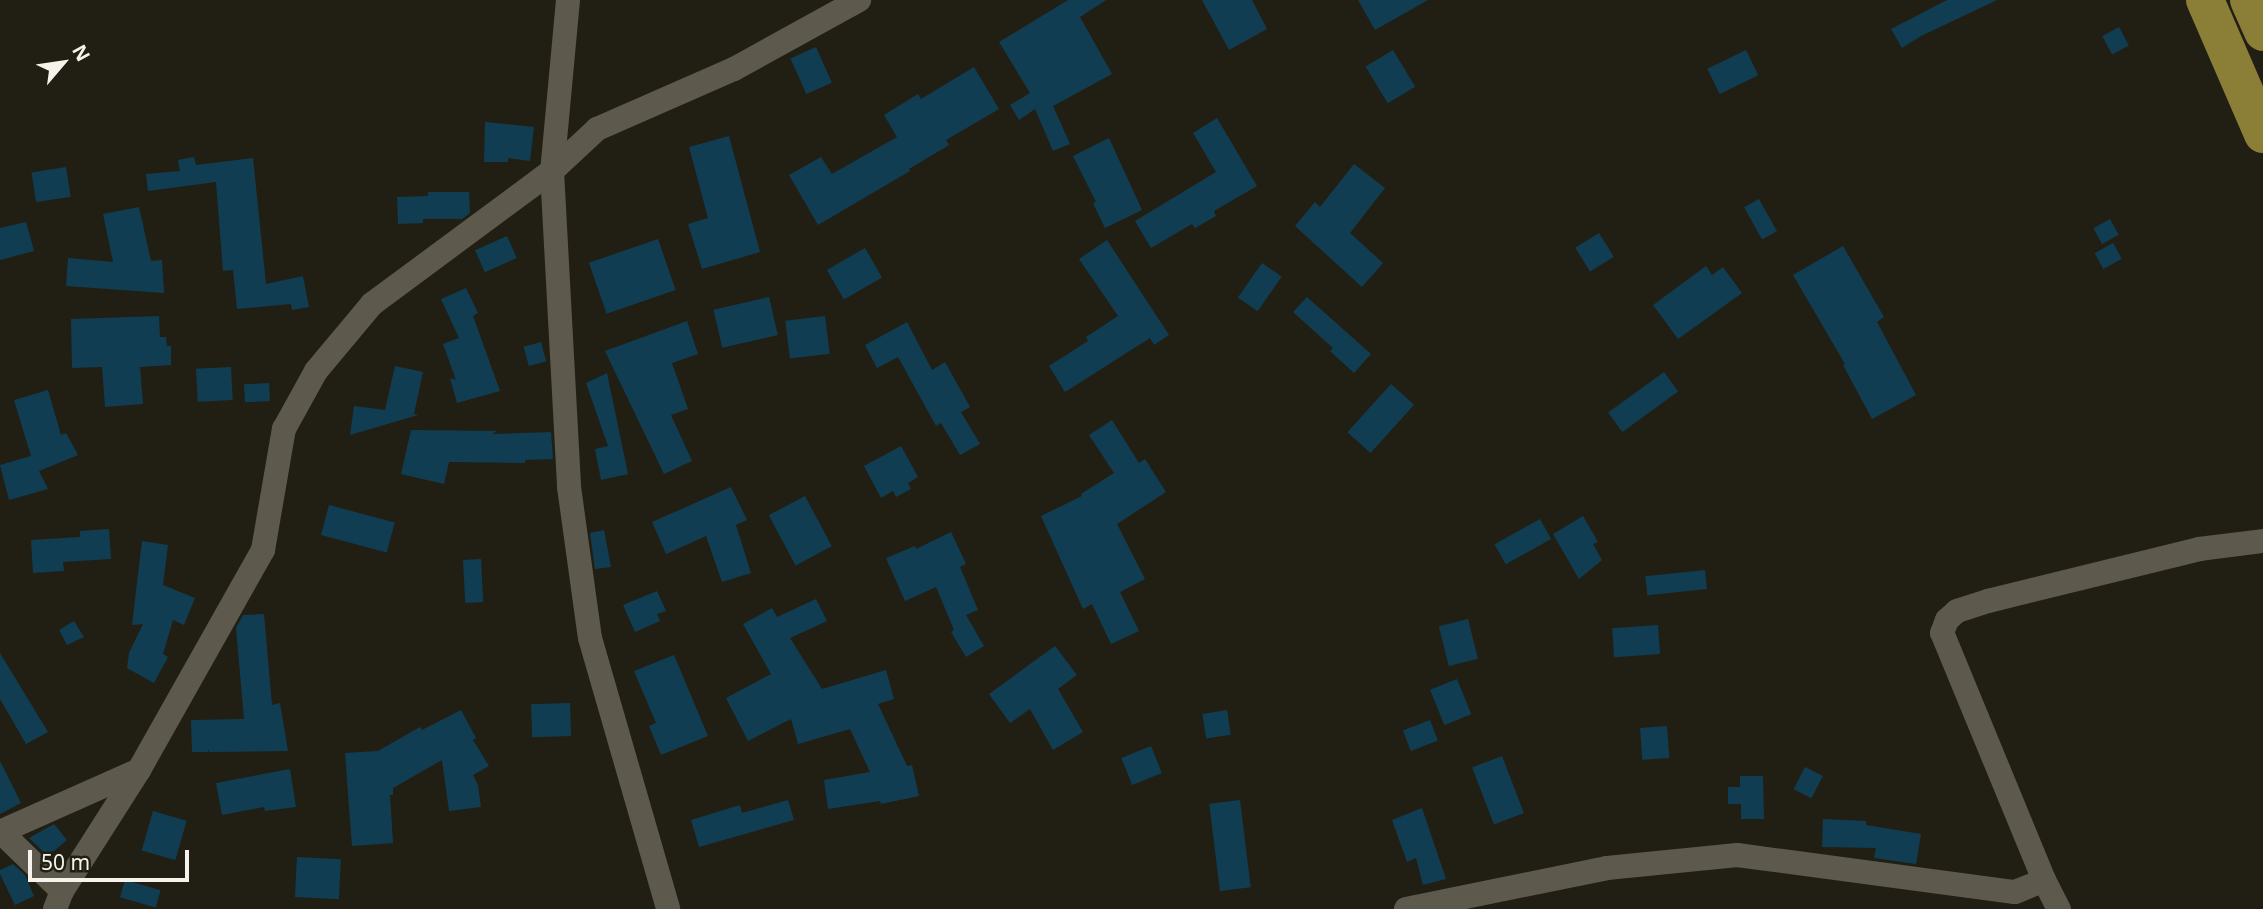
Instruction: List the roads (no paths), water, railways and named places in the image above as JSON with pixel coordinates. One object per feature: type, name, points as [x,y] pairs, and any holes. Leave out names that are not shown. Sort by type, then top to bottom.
[{"type":"main road","points":[[2205,0],[2263,134]]},
{"type":"main road","points":[[2249,0],[2263,32]]},
{"type":"street","points":[[568,0],[552,171],[569,487],[590,638],[668,909]]},
{"type":"street","points":[[139,771],[1,832],[59,900],[139,771],[263,550],[284,429],[316,371],[372,304],[552,171],[597,128],[734,69],[859,0]]},
{"type":"street","points":[[2059,909],[2044,880],[1942,632],[1947,620],[1957,611],[1988,601],[2199,549],[2263,541]]},
{"type":"street","points":[[1406,909],[1607,868],[1737,855],[2015,892],[2044,880]]}]
